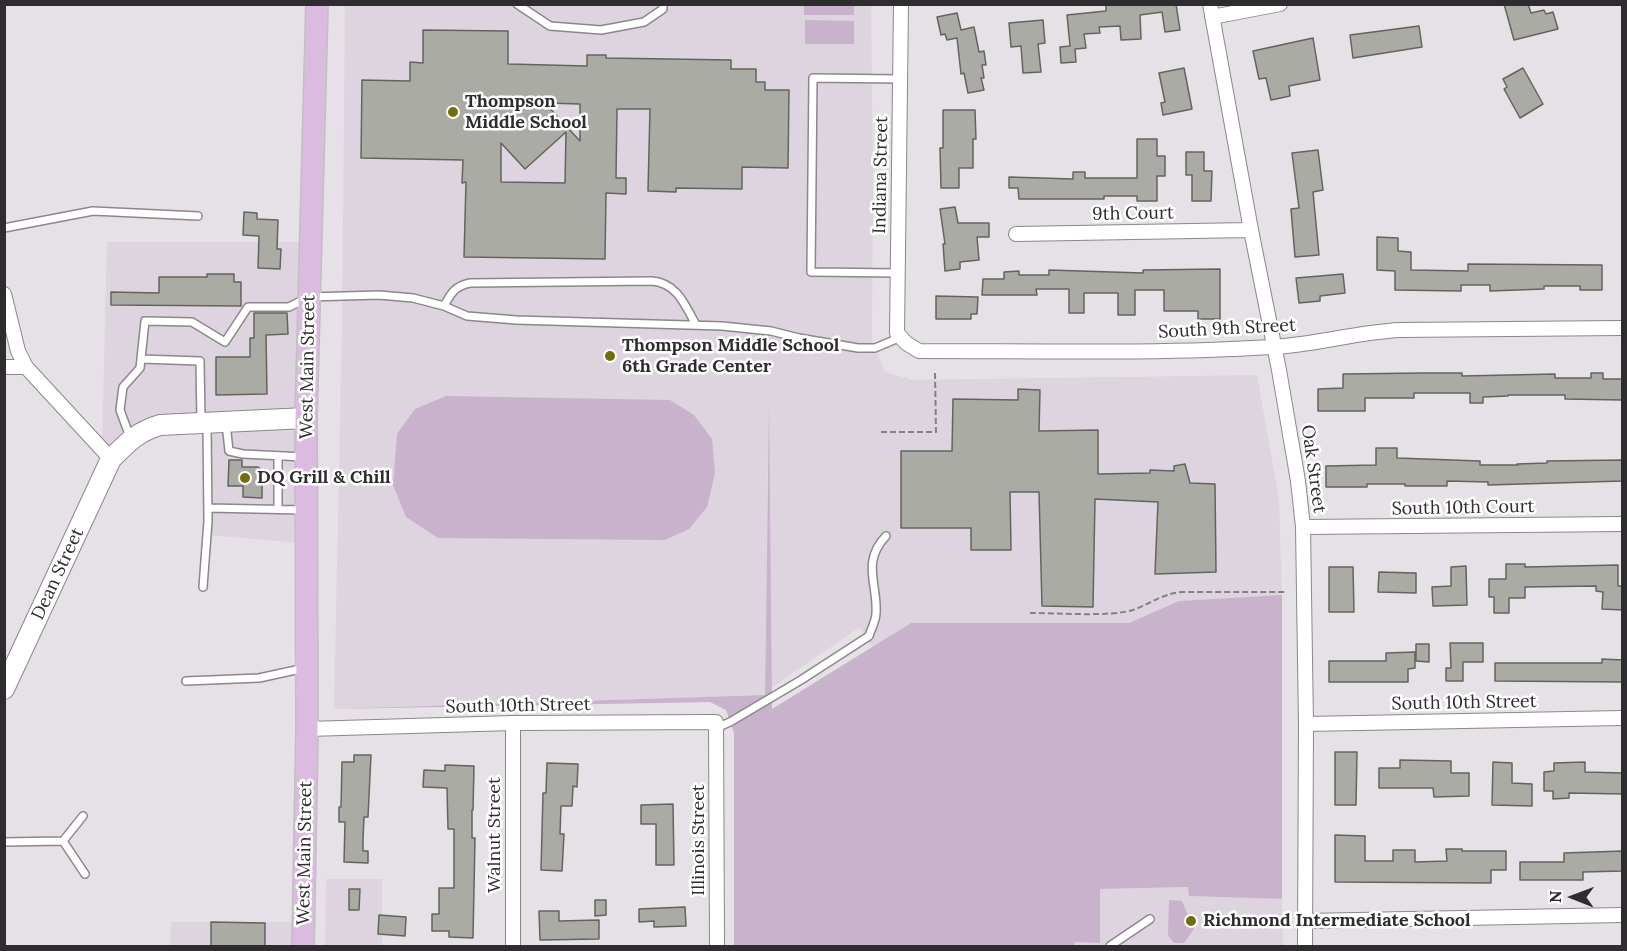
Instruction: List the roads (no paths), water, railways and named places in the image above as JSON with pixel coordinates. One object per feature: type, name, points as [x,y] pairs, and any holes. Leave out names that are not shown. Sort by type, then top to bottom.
[{"type":"main road","name":"West Main Street","points":[[303,946],[307,729],[306,418],[317,4]]},
{"type":"street","name":"Indiana Street","points":[[901,4],[897,333],[903,340]]},
{"type":"street","points":[[1211,11],[1280,4]]},
{"type":"street","name":"Oak Street","points":[[1211,11],[1299,482],[1304,527],[1305,946]]},
{"type":"street","name":"9th Court","points":[[1016,234],[1251,230]]},
{"type":"street","points":[[4,294],[18,351],[26,367],[111,459],[143,430],[160,425],[306,418]]},
{"type":"street","name":"South 9th Street","points":[[903,340],[920,351],[1092,352],[1274,347],[1373,331],[1623,327]]},
{"type":"street","points":[[4,367],[26,367]]},
{"type":"street","name":"Dean Street","points":[[4,689],[111,459]]},
{"type":"street","name":"South 10th Court","points":[[1304,527],[1623,524]]},
{"type":"street","name":"South 10th Street","points":[[1306,724],[1623,718]]},
{"type":"street","name":"South 10th Street","points":[[307,729],[513,723],[716,722],[716,731]]},
{"type":"street","name":"Walnut Street","points":[[513,723],[513,946]]},
{"type":"street","name":"Illinois Street","points":[[716,731],[717,946]]},
{"type":"street","points":[[1304,921],[1623,915]]},
{"type":"lane","points":[[518,4],[550,26],[601,30],[644,22],[663,9],[663,4]]},
{"type":"lane","points":[[897,273],[811,272],[813,78],[900,79]]},
{"type":"lane","points":[[4,228],[93,211],[198,216]]},
{"type":"lane","points":[[444,306],[454,289],[470,283],[652,281],[664,282],[673,288],[684,302],[696,325]]},
{"type":"lane","points":[[131,439],[120,410],[123,387],[140,368],[145,321],[192,322],[225,342],[248,307],[289,307],[309,297],[379,295],[412,298],[444,306],[467,316],[516,320],[696,325],[771,331],[799,339],[858,348],[875,348],[903,340]]},
{"type":"lane","points":[[141,359],[200,361],[211,423],[203,587]]},
{"type":"lane","points":[[211,423],[230,451],[306,457]]},
{"type":"lane","points":[[278,456],[278,509]]},
{"type":"lane","points":[[208,508],[307,510]]},
{"type":"lane","points":[[716,731],[869,636],[876,614],[871,573],[878,545],[886,536]]},
{"type":"lane","points":[[186,681],[259,678],[307,668]]},
{"type":"lane","points":[[63,842],[83,816]]},
{"type":"lane","points":[[4,842],[63,842]]},
{"type":"lane","points":[[63,842],[86,874]]},
{"type":"lane","points":[[1110,946],[1150,920]]},
{"type":"place","name":"Thompson Middle School","points":[[453,112]]},
{"type":"place","name":"Thompson Middle School 6th Grade Center","points":[[610,356]]},
{"type":"place","name":"DQ Grill & Chill","points":[[245,478]]},
{"type":"place","name":"Richmond Intermediate School","points":[[1191,921]]}]
